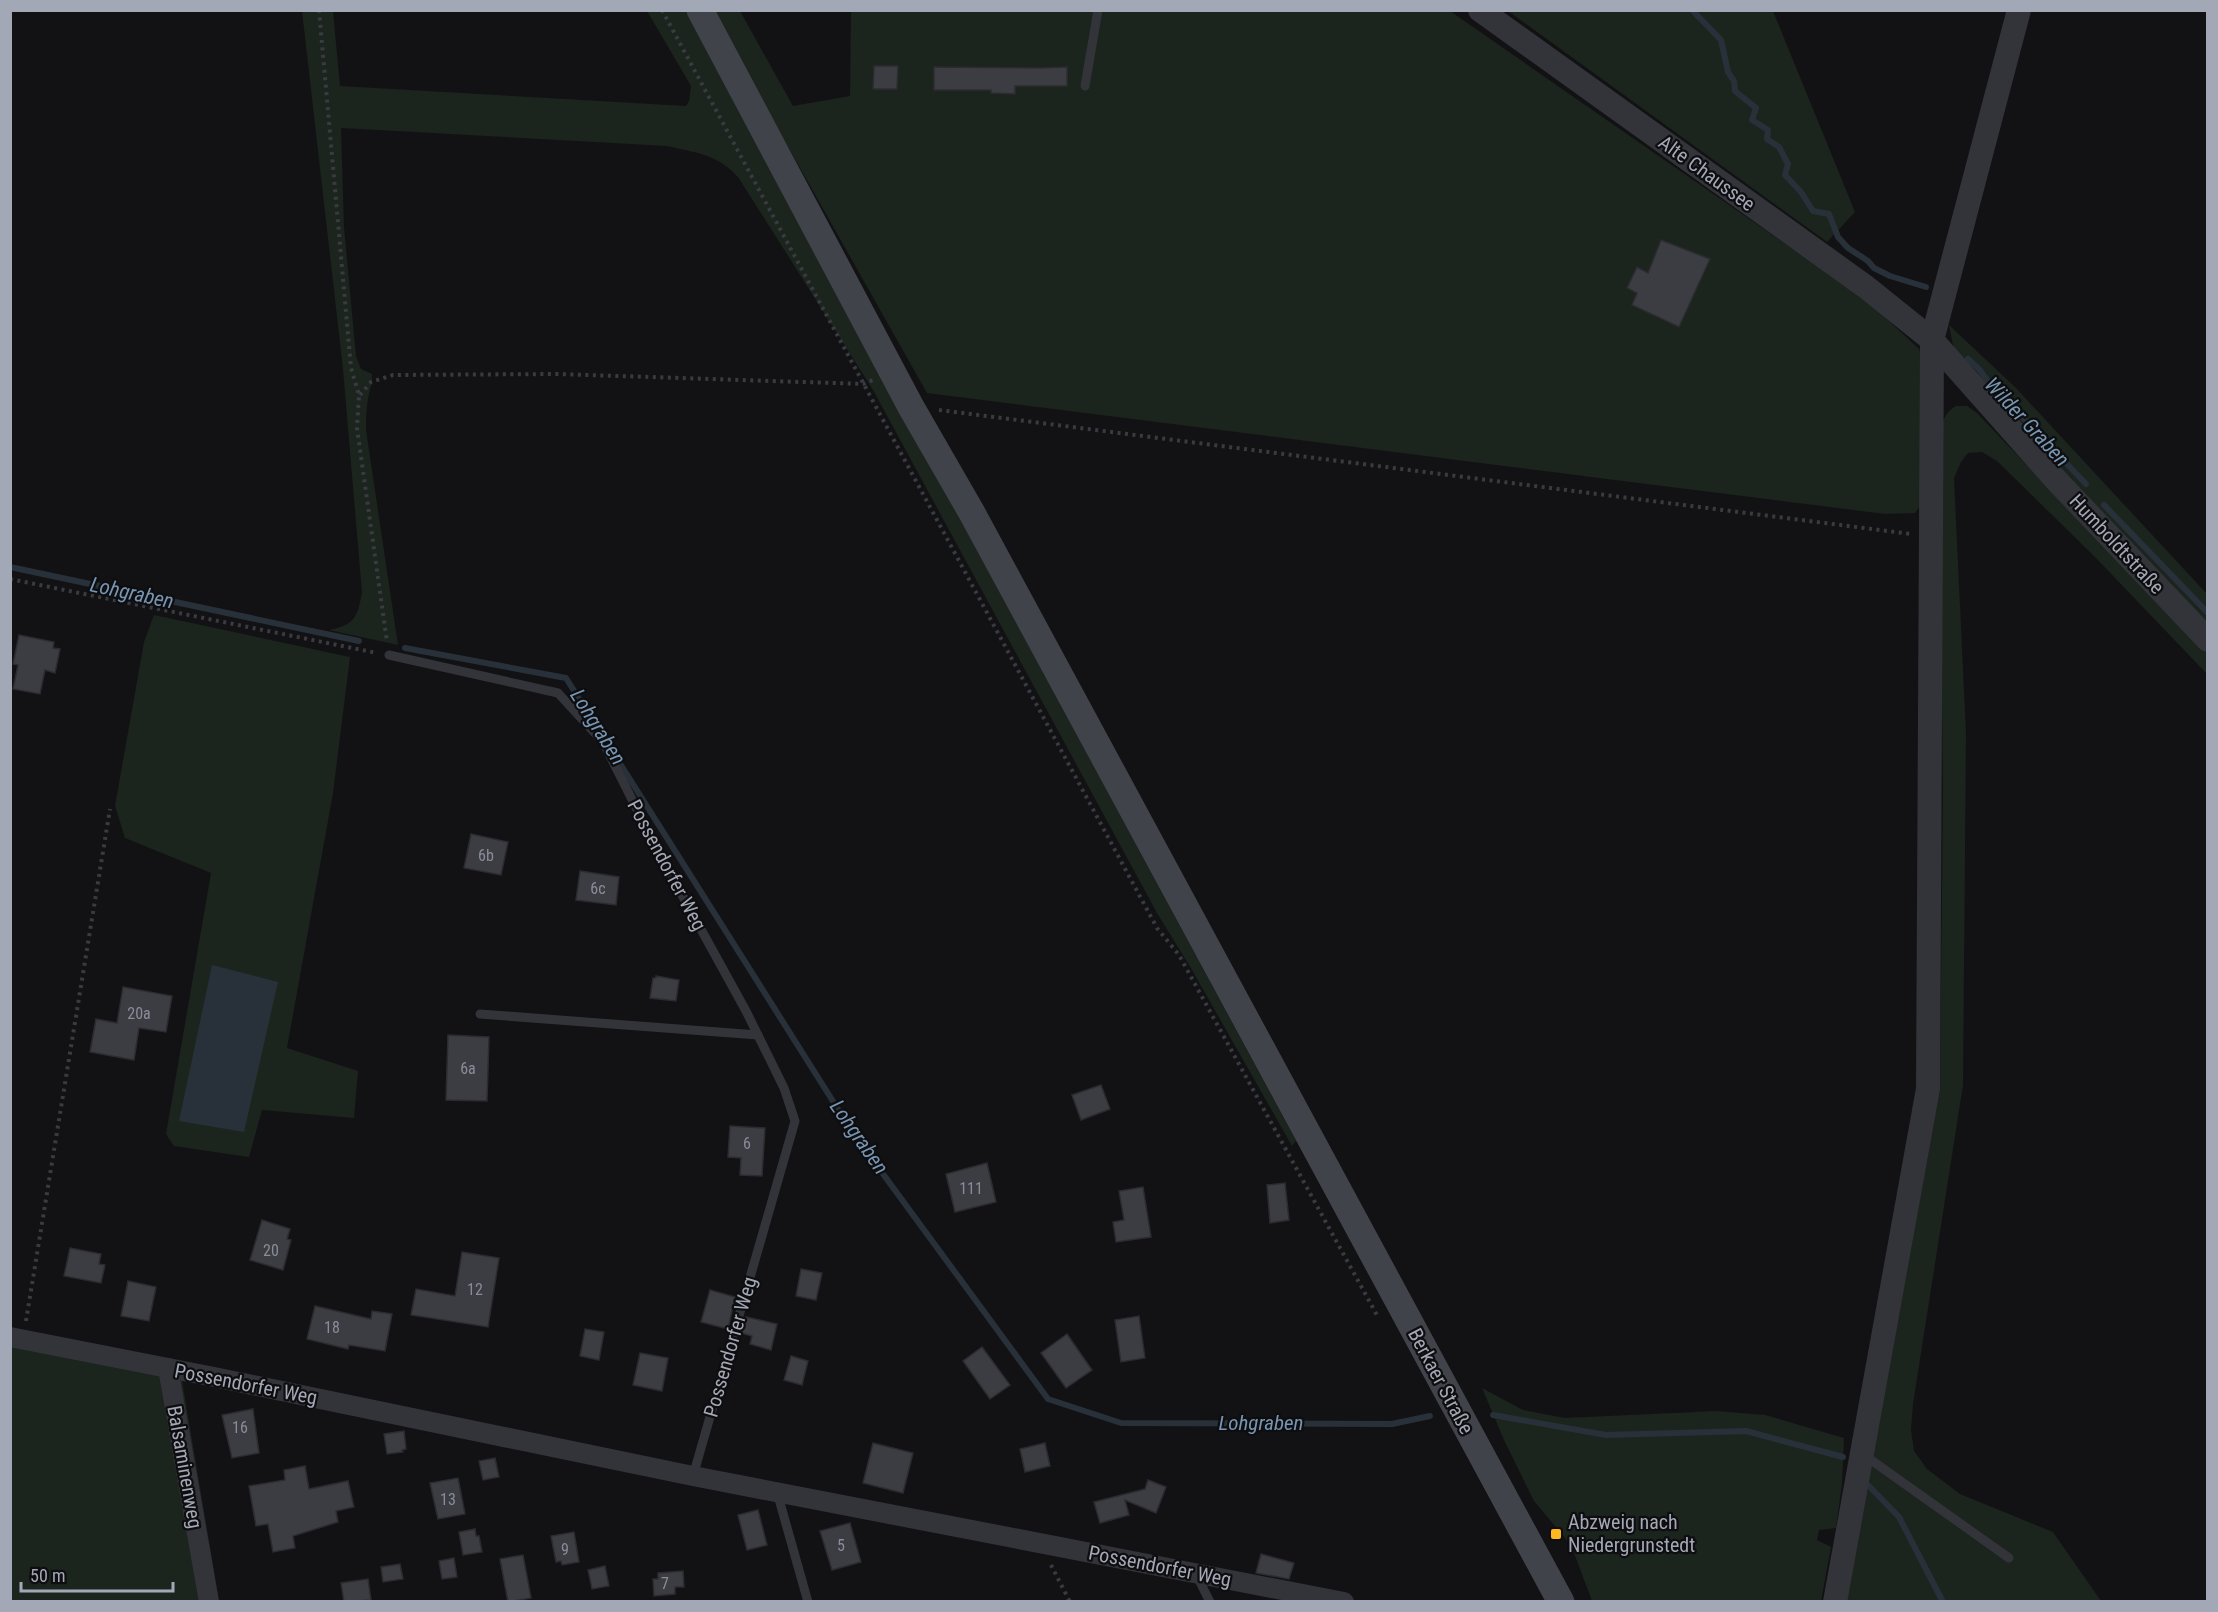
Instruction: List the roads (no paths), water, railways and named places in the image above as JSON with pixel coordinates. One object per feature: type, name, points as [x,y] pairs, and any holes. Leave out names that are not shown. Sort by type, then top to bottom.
[{"type":"main road","name":"Berkaer Straße","points":[[700,10],[911,406],[972,513],[1561,1602]]},
{"type":"street","name":"Alte Chaussee","points":[[1480,10],[1866,287],[1932,340]]},
{"type":"street","points":[[1834,1602],[1928,1089],[1929,536],[1932,340],[2019,10]]},
{"type":"street","name":"Humboldtstraße","points":[[1932,340],[2057,481],[2208,640]]},
{"type":"street","name":"Possendorfer Weg","points":[[17,1338],[693,1476],[1344,1602]]},
{"type":"street","name":"Balsaminenweg","points":[[168,1368],[209,1602]]},
{"type":"lane","points":[[1085,86],[1098,10]]},
{"type":"lane","name":"Possendorfer Weg","points":[[389,655],[558,693],[603,742],[660,855],[758,1035],[784,1088],[795,1121],[693,1476]]},
{"type":"lane","points":[[480,1014],[758,1035]]},
{"type":"lane","points":[[1861,1453],[2009,1558]]},
{"type":"lane","points":[[777,1492],[808,1602]]},
{"type":"lane","points":[[1195,1573],[1210,1602]]},
{"type":"waterway","name":"Wilder Graben","points":[[1692,10],[1721,40],[1735,91],[1756,108],[1752,120],[1768,130],[1767,139],[1779,147],[1788,164],[1785,175],[1801,192],[1813,211],[1829,214],[1838,237],[1848,248],[1868,261],[1874,268],[1890,276],[1926,287]]},
{"type":"waterway","name":"Wilder Graben","points":[[1968,359],[2086,484]]},
{"type":"waterway","name":"Wilder Graben","points":[[2104,505],[2208,613]]},
{"type":"waterway","name":"Lohgraben","points":[[10,567],[359,641]]},
{"type":"waterway","name":"Lohgraben","points":[[405,648],[566,678],[853,1133],[1048,1399],[1121,1423],[1392,1424],[1430,1416]]},
{"type":"waterway","name":"Lohgraben","points":[[1493,1415],[1606,1435],[1746,1431],[1843,1457]]},
{"type":"waterway","name":"Lohgraben","points":[[1868,1485],[1899,1517],[1943,1602]]},
{"type":"place","name":"Abzweig nach Niedergrunstedt","points":[[1556,1534]]}]
